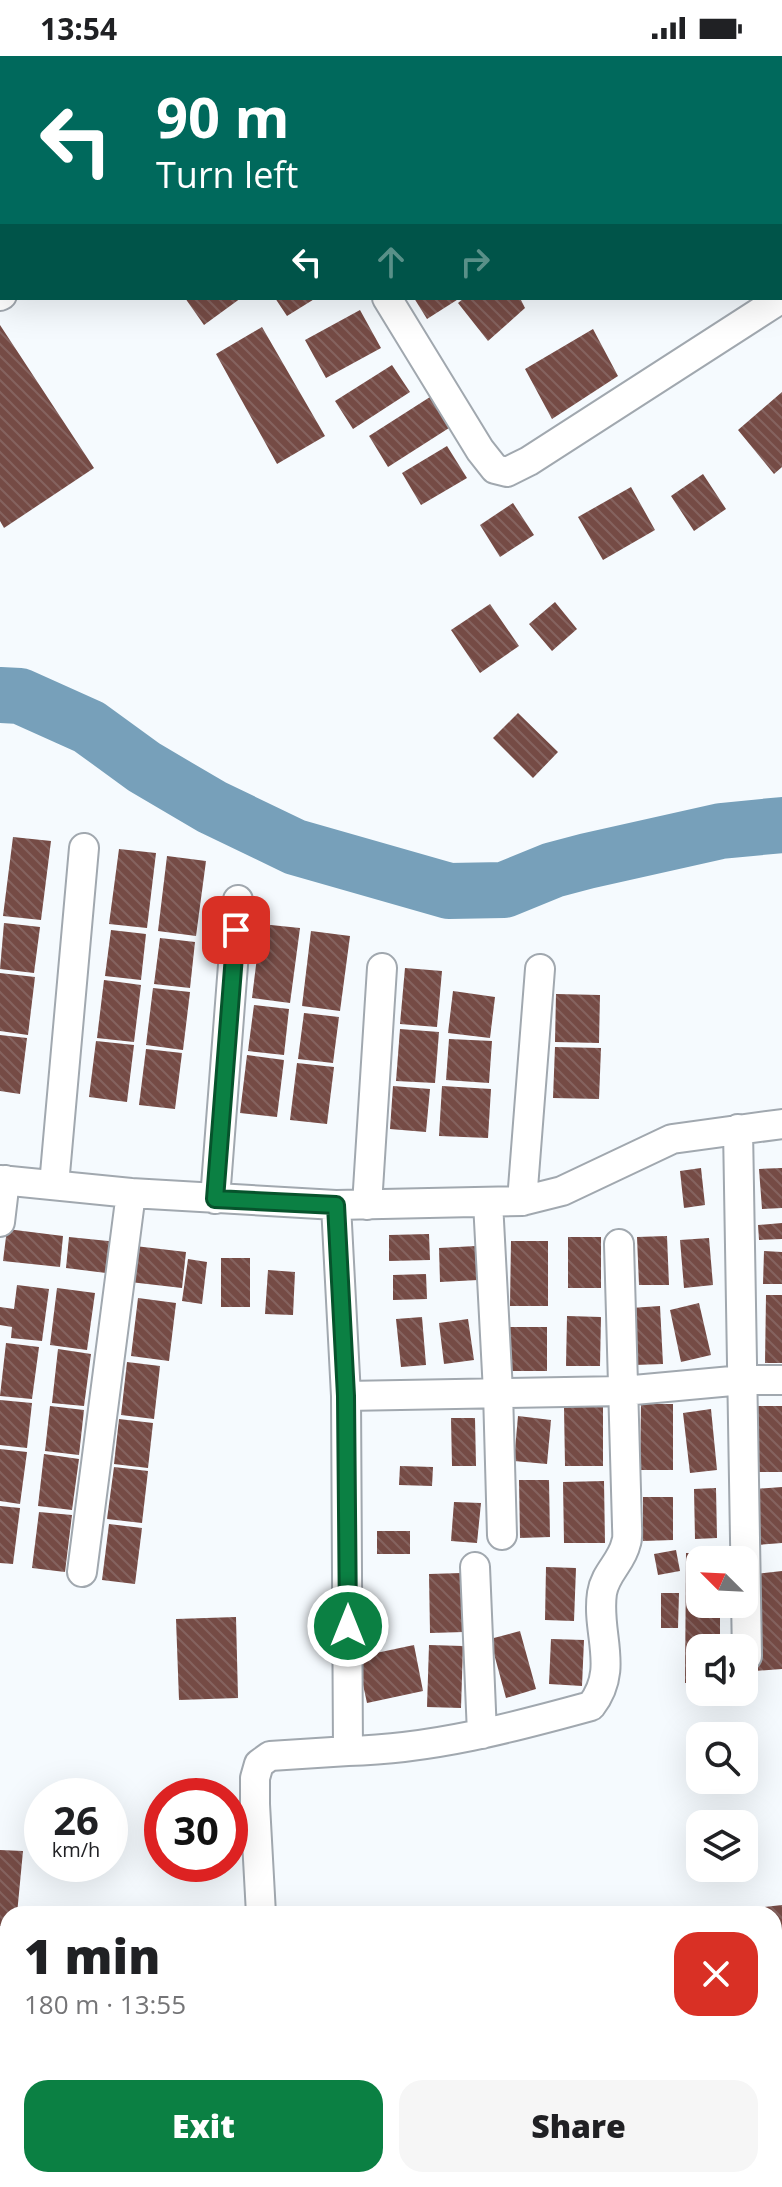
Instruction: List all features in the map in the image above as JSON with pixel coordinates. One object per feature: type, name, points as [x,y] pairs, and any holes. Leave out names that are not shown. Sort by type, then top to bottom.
[{"type":"street","points":[[388,300],[480,450],[495,469],[507,472],[529,461],[779,300]]},
{"type":"street","points":[[54,1185],[84,848]]},
{"type":"street","points":[[215,1199],[238,900]]},
{"type":"street","points":[[367,1205],[382,968]]},
{"type":"street","points":[[522,1201],[540,969]]},
{"type":"street","points":[[0,1222],[3,1180],[131,1193],[336,1205],[522,1201],[562,1191],[672,1139],[782,1124]]},
{"type":"street","points":[[738,1129],[747,1634]]},
{"type":"street","points":[[82,1572],[131,1193]]},
{"type":"street","points":[[488,1202],[502,1535]]},
{"type":"street","points":[[336,1205],[346,1396],[348,1751]]},
{"type":"street","points":[[261,1906],[255,1778],[259,1764],[270,1756],[396,1750],[482,1734],[591,1706],[604,1686],[607,1676],[602,1595],[606,1576],[627,1543],[619,1244]]},
{"type":"street","points":[[346,1396],[623,1391],[743,1380],[782,1380]]},
{"type":"street","points":[[475,1567],[482,1734]]},
{"type":"building","points":[[186,300],[238,300],[204,325]]},
{"type":"building","points":[[276,300],[313,300],[287,316]]},
{"type":"building","points":[[415,300],[457,300],[427,319]]},
{"type":"building","points":[[462,300],[521,300],[525,308],[488,341],[458,303]]},
{"type":"building","points":[[360,310],[381,348],[326,378],[305,340]]},
{"type":"building","points":[[0,325],[94,468],[4,528],[0,521]]},
{"type":"building","points":[[262,327],[325,436],[277,464],[216,354]]},
{"type":"building","points":[[593,329],[618,376],[552,419],[525,369]]},
{"type":"building","points":[[392,365],[410,392],[353,429],[335,401]]},
{"type":"building","points":[[782,392],[782,467],[774,474],[738,430]]},
{"type":"building","points":[[430,397],[449,428],[388,467],[369,436]]},
{"type":"building","points":[[447,446],[467,478],[421,505],[402,473]]},
{"type":"building","points":[[703,474],[726,509],[694,531],[671,496]]},
{"type":"building","points":[[631,487],[655,530],[603,560],[578,517]]},
{"type":"building","points":[[513,503],[534,535],[500,557],[480,525]]},
{"type":"building","points":[[555,602],[577,629],[552,651],[529,624]]},
{"type":"building","points":[[490,604],[519,646],[480,673],[451,630]]},
{"type":"building","points":[[518,713],[558,752],[533,778],[493,738]]},
{"type":"building","points":[[13,837],[51,841],[41,920],[3,916]]},
{"type":"building","points":[[119,849],[156,853],[147,928],[109,924]]},
{"type":"building","points":[[167,856],[206,861],[196,936],[158,931]]},
{"type":"building","points":[[4,923],[40,927],[34,973],[0,969]]},
{"type":"building","points":[[261,924],[300,928],[290,1003],[252,998]]},
{"type":"building","points":[[111,930],[146,934],[141,980],[105,976]]},
{"type":"building","points":[[311,931],[350,936],[340,1011],[302,1006]]},
{"type":"building","points":[[160,938],[195,942],[190,988],[154,984]]},
{"type":"building","points":[[405,968],[442,971],[437,1027],[400,1024]]},
{"type":"building","points":[[0,973],[35,977],[28,1035],[0,1031]]},
{"type":"building","points":[[104,980],[141,985],[134,1042],[97,1038]]},
{"type":"building","points":[[153,988],[190,992],[183,1050],[146,1045]]},
{"type":"building","points":[[453,991],[495,997],[490,1038],[448,1033]]},
{"type":"building","points":[[556,994],[600,995],[599,1043],[555,1042]]},
{"type":"building","points":[[254,1005],[289,1009],[284,1055],[248,1051]]},
{"type":"building","points":[[304,1013],[339,1017],[333,1063],[298,1059]]},
{"type":"building","points":[[400,1029],[439,1032],[435,1083],[396,1081]]},
{"type":"building","points":[[0,1035],[27,1038],[20,1094],[0,1091]]},
{"type":"building","points":[[449,1039],[492,1041],[489,1083],[446,1080]]},
{"type":"building","points":[[96,1041],[134,1045],[127,1102],[89,1097]]},
{"type":"building","points":[[555,1047],[601,1048],[599,1099],[553,1098]]},
{"type":"building","points":[[146,1049],[182,1053],[175,1109],[139,1105]]},
{"type":"building","points":[[247,1055],[284,1060],[277,1117],[240,1113]]},
{"type":"building","points":[[297,1063],[334,1067],[327,1124],[290,1120]]},
{"type":"building","points":[[393,1086],[430,1089],[426,1132],[390,1129]]},
{"type":"building","points":[[442,1086],[491,1089],[488,1138],[439,1136]]},
{"type":"building","points":[[701,1168],[705,1205],[684,1208],[680,1171]]},
{"type":"building","points":[[782,1168],[782,1208],[762,1209],[759,1169]]},
{"type":"building","points":[[782,1223],[782,1239],[759,1240],[758,1225]]},
{"type":"building","points":[[7,1229],[63,1236],[60,1267],[3,1261]]},
{"type":"building","points":[[429,1234],[430,1260],[389,1261],[389,1235]]},
{"type":"building","points":[[667,1236],[669,1285],[639,1285],[637,1237]]},
{"type":"building","points":[[69,1237],[118,1242],[114,1274],[66,1268]]},
{"type":"building","points":[[568,1237],[601,1237],[601,1288],[568,1288]]},
{"type":"building","points":[[709,1238],[713,1285],[684,1288],[680,1240]]},
{"type":"building","points":[[511,1241],[548,1241],[548,1306],[510,1306]]},
{"type":"building","points":[[135,1246],[186,1252],[182,1288],[130,1282]]},
{"type":"building","points":[[476,1246],[478,1280],[440,1282],[439,1248]]},
{"type":"building","points":[[764,1251],[782,1252],[782,1284],[763,1284]]},
{"type":"building","points":[[221,1258],[250,1258],[250,1307],[221,1307]]},
{"type":"building","points":[[188,1259],[207,1262],[202,1304],[182,1301]]},
{"type":"building","points":[[268,1270],[295,1272],[293,1315],[265,1314]]},
{"type":"building","points":[[426,1274],[427,1299],[393,1300],[393,1275]]},
{"type":"building","points":[[17,1285],[49,1289],[42,1341],[11,1338],[12,1327],[0,1325],[0,1307],[14,1309]]},
{"type":"building","points":[[57,1288],[95,1293],[87,1350],[50,1345]]},
{"type":"building","points":[[766,1295],[782,1295],[782,1363],[765,1363]]},
{"type":"building","points":[[138,1298],[176,1303],[169,1361],[131,1356]]},
{"type":"building","points":[[699,1303],[711,1355],[681,1362],[670,1310]]},
{"type":"building","points":[[660,1306],[663,1364],[634,1365],[631,1308]]},
{"type":"building","points":[[567,1316],[601,1317],[600,1366],[566,1366]]},
{"type":"building","points":[[422,1317],[426,1365],[401,1367],[396,1319]]},
{"type":"building","points":[[468,1319],[474,1360],[444,1364],[439,1323]]},
{"type":"building","points":[[510,1327],[547,1327],[547,1371],[509,1371]]},
{"type":"building","points":[[6,1343],[39,1347],[32,1399],[0,1396]]},
{"type":"building","points":[[58,1349],[91,1354],[84,1406],[52,1403]]},
{"type":"building","points":[[127,1362],[160,1366],[154,1419],[121,1415]]},
{"type":"building","points":[[0,1400],[32,1403],[27,1448],[0,1445]]},
{"type":"building","points":[[641,1404],[673,1404],[673,1470],[640,1470]]},
{"type":"building","points":[[50,1406],[84,1410],[79,1455],[45,1451]]},
{"type":"building","points":[[756,1406],[782,1406],[782,1472],[757,1472]]},
{"type":"building","points":[[564,1407],[603,1407],[603,1466],[565,1466]]},
{"type":"building","points":[[711,1409],[717,1470],[690,1473],[683,1413]]},
{"type":"building","points":[[518,1416],[551,1420],[547,1464],[514,1461]]},
{"type":"building","points":[[451,1418],[475,1418],[476,1466],[452,1466]]},
{"type":"building","points":[[119,1419],[153,1423],[148,1468],[114,1464]]},
{"type":"building","points":[[0,1449],[27,1452],[20,1504],[0,1501]]},
{"type":"building","points":[[44,1454],[79,1459],[72,1510],[38,1506]]},
{"type":"building","points":[[400,1466],[433,1467],[432,1486],[399,1485]]},
{"type":"building","points":[[114,1467],[148,1471],[142,1523],[107,1519]]},
{"type":"building","points":[[519,1480],[549,1480],[550,1537],[520,1538]]},
{"type":"building","points":[[604,1481],[605,1543],[564,1543],[563,1482]]},
{"type":"building","points":[[782,1487],[782,1543],[757,1545],[754,1489]]},
{"type":"building","points":[[716,1488],[717,1538],[695,1539],[694,1489]]},
{"type":"building","points":[[643,1497],[673,1497],[673,1540],[643,1541]]},
{"type":"building","points":[[454,1502],[481,1503],[477,1543],[451,1541]]},
{"type":"building","points":[[0,1506],[20,1508],[13,1564],[0,1563]]},
{"type":"building","points":[[39,1512],[72,1515],[65,1572],[32,1568]]},
{"type":"building","points":[[109,1524],[142,1528],[135,1584],[102,1580]]},
{"type":"building","points":[[377,1531],[410,1531],[410,1554],[377,1554]]},
{"type":"building","points":[[676,1550],[680,1571],[658,1575],[654,1554]]},
{"type":"building","points":[[686,1553],[686,1618],[720,1618],[720,1634],[686,1634],[685,1683]]},
{"type":"building","points":[[546,1567],[576,1568],[574,1621],[545,1620]]},
{"type":"building","points":[[782,1571],[782,1669],[758,1671],[758,1634],[751,1634],[750,1618],[758,1618],[758,1574]]},
{"type":"building","points":[[462,1573],[464,1632],[430,1633],[429,1574]]},
{"type":"building","points":[[661,1593],[679,1593],[678,1628],[661,1628]]},
{"type":"building","points":[[236,1617],[238,1698],[179,1700],[176,1619]]},
{"type":"building","points":[[520,1631],[536,1689],[506,1698],[490,1639]]},
{"type":"building","points":[[551,1639],[584,1640],[582,1686],[549,1684]]},
{"type":"building","points":[[414,1645],[423,1691],[367,1703],[357,1657]]},
{"type":"building","points":[[429,1645],[463,1646],[461,1708],[427,1707]]},
{"type":"building","points":[[0,1850],[23,1851],[18,1906],[0,1906]]},
{"type":"waterway","points":[[0,695],[20,696],[89,727],[144,767],[212,807],[295,847],[449,891],[504,890],[553,870],[587,861],[721,831],[782,825]]},
{"type":"route","points":[[236,930],[215,1199],[336,1205],[346,1396],[348,1626]]}]
